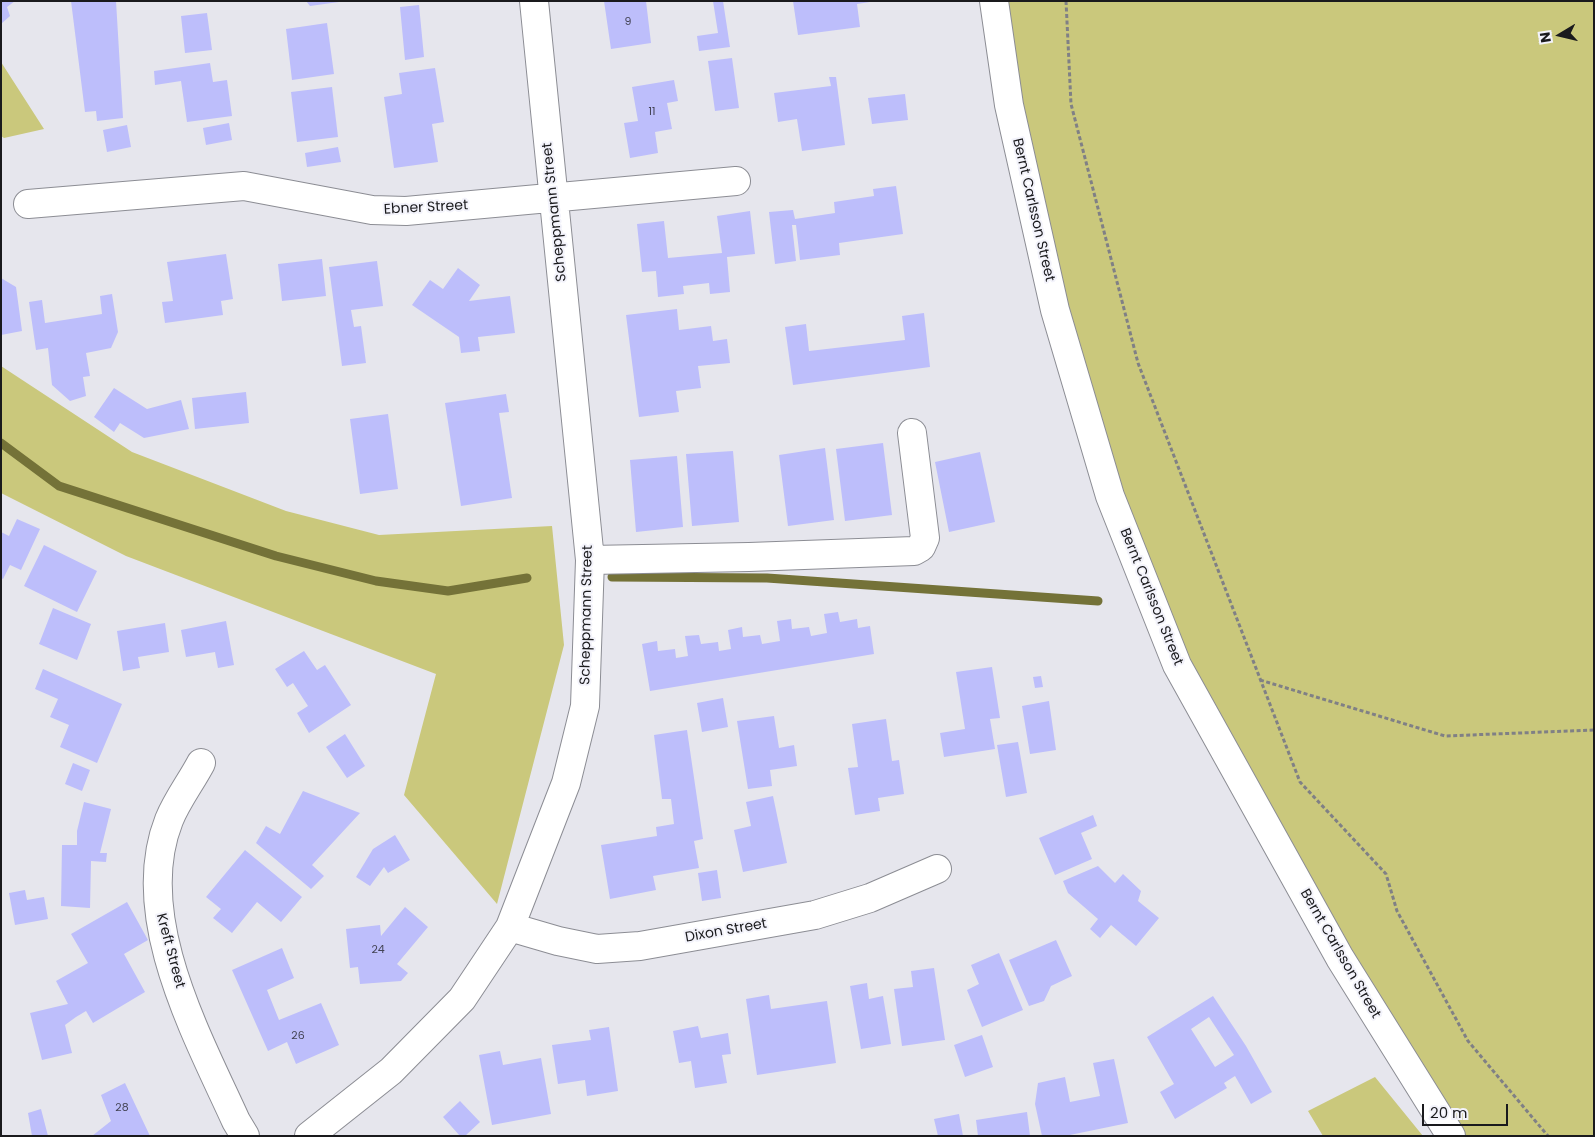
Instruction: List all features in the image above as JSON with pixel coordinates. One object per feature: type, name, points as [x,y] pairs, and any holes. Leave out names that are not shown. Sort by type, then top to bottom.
[{"type":"street","name":"Scheppmann Street","points":[[308,1136],[391,1071],[462,999],[510,927],[566,783],[585,706],[590,560],[534,1]]},
{"type":"street","name":"Bernt Carlsson Street","points":[[994,1],[1009,105],[1055,310],[1110,496],[1177,666],[1340,958],[1451,1136]]},
{"type":"street","name":"Ebner Street","points":[[28,204],[244,186],[372,210],[406,211],[736,181]]},
{"type":"street","points":[[590,560],[758,557],[914,551],[921,547],[925,538],[912,433]]},
{"type":"street","name":"Kreft Street","points":[[201,763],[169,819],[162,846],[157,901],[168,952],[189,1016],[236,1121],[245,1136]]},
{"type":"street","name":"Dixon Street","points":[[510,927],[558,941],[597,949],[640,946],[815,915],[870,898],[937,869]]},
{"type":"path","points":[[1066,1],[1071,104],[1138,363],[1300,782],[1386,874],[1397,911],[1468,1041],[1548,1136]]},
{"type":"path","points":[[1260,680],[1445,736],[1594,730]]},
{"type":"shaded area","points":[[994,1],[1594,1],[1594,1136],[1451,1136],[1177,665],[1110,496]]},
{"type":"shaded area","points":[[1,62],[44,129],[4,138],[1,136]]},
{"type":"shaded area","points":[[1,366],[132,452],[286,511],[379,535],[552,526],[564,645],[497,904],[404,795],[436,674],[126,556],[1,493]]},
{"type":"shaded area","points":[[1375,1077],[1423,1136],[1323,1136],[1308,1111]]},
{"type":"building","points":[[1,1],[15,1],[7,7],[10,16],[1,24]]},
{"type":"building","points":[[71,1],[116,1],[123,118],[97,121],[96,111],[85,112]]},
{"type":"building","points":[[306,1],[339,1],[339,2],[310,6]]},
{"type":"building","points":[[604,1],[646,1],[651,43],[611,49]]},
{"type":"building","points":[[713,1],[723,1],[730,47],[699,51],[697,36],[718,33]]},
{"type":"building","points":[[793,1],[870,2],[857,4],[860,27],[798,35]]},
{"type":"building","points":[[419,5],[424,57],[405,60],[400,7]]},
{"type":"building","points":[[207,13],[212,50],[185,53],[181,16]]},
{"type":"building","points":[[327,23],[334,74],[292,80],[286,29]]},
{"type":"building","points":[[732,58],[739,108],[715,111],[708,61]]},
{"type":"building","points":[[210,63],[213,82],[227,80],[232,116],[187,122],[181,81],[155,85],[154,71]]},
{"type":"building","points":[[435,68],[444,122],[432,124],[438,162],[394,168],[384,97],[402,94],[399,73]]},
{"type":"building","points":[[829,77],[836,77],[845,145],[802,151],[797,119],[778,122],[774,93],[831,86]]},
{"type":"building","points":[[674,80],[678,101],[667,103],[672,129],[655,132],[658,153],[630,158],[624,123],[638,121],[632,87]]},
{"type":"building","points":[[332,87],[338,137],[297,142],[291,92]]},
{"type":"building","points":[[905,94],[908,120],[872,124],[868,98]]},
{"type":"building","points":[[229,123],[232,140],[206,145],[203,128]]},
{"type":"building","points":[[127,125],[131,147],[107,152],[103,130]]},
{"type":"building","points":[[338,147],[341,162],[307,167],[305,153]]},
{"type":"building","points":[[896,186],[903,234],[839,243],[840,255],[800,260],[796,225],[792,225],[796,261],[775,264],[769,212],[793,210],[795,219],[835,213],[834,202],[874,196],[873,189]]},
{"type":"building","points":[[750,211],[755,254],[727,257],[730,292],[710,294],[709,283],[683,286],[684,294],[658,297],[656,271],[642,272],[637,224],[664,221],[668,258],[722,253],[717,216]]},
{"type":"building","points":[[226,254],[233,299],[221,301],[223,315],[165,323],[162,302],[173,301],[167,262]]},
{"type":"building","points":[[322,259],[326,296],[282,301],[278,264]]},
{"type":"building","points":[[377,261],[383,306],[351,310],[354,327],[361,326],[366,363],[342,366],[329,267]]},
{"type":"building","points":[[458,268],[480,285],[469,301],[510,296],[515,333],[478,337],[480,351],[461,353],[459,337],[412,305],[430,280],[443,289]]},
{"type":"building","points":[[1,278],[16,287],[22,331],[1,335]]},
{"type":"building","points":[[112,294],[118,332],[111,348],[86,353],[90,376],[83,377],[86,396],[70,401],[52,385],[48,348],[36,350],[29,302],[42,300],[45,323],[102,314],[100,296]]},
{"type":"building","points":[[677,309],[679,330],[711,326],[713,341],[727,339],[730,363],[698,366],[701,388],[676,391],[679,412],[639,417],[626,315]]},
{"type":"building","points":[[924,313],[930,367],[793,385],[785,327],[806,324],[809,351],[905,340],[902,316]]},
{"type":"building","points":[[114,388],[147,409],[181,400],[189,429],[144,438],[120,423],[114,432],[94,417]]},
{"type":"building","points":[[246,392],[249,423],[195,429],[192,398]]},
{"type":"building","points":[[506,394],[509,412],[499,413],[512,498],[461,506],[445,403]]},
{"type":"building","points":[[388,414],[398,489],[360,494],[350,419]]},
{"type":"building","points":[[883,443],[892,515],[845,521],[836,449]]},
{"type":"building","points":[[825,448],[834,520],[788,526],[779,455]]},
{"type":"building","points":[[733,451],[739,522],[692,526],[686,454]]},
{"type":"building","points":[[980,452],[995,522],[949,532],[935,462]]},
{"type":"building","points":[[677,456],[683,527],[636,532],[630,460]]},
{"type":"building","points":[[17,519],[40,529],[21,570],[10,565],[3,579],[1,578],[1,532],[9,536]]},
{"type":"building","points":[[44,545],[97,571],[77,612],[24,586]]},
{"type":"building","points":[[53,608],[91,624],[77,660],[39,644]]},
{"type":"building","points":[[838,612],[840,622],[857,619],[858,628],[870,626],[874,654],[650,691],[642,644],[657,641],[658,651],[675,649],[676,658],[688,656],[685,636],[699,635],[701,644],[718,642],[719,651],[731,649],[728,630],[742,627],[743,637],[760,635],[762,644],[780,641],[777,621],[791,619],[792,629],[809,627],[811,636],[827,633],[824,614]]},
{"type":"building","points":[[226,621],[234,665],[218,668],[215,652],[186,657],[181,630]]},
{"type":"building","points":[[165,623],[169,652],[138,657],[140,668],[123,671],[117,631]]},
{"type":"building","points":[[304,651],[317,670],[325,665],[351,705],[309,733],[297,713],[308,706],[293,683],[287,687],[275,669]]},
{"type":"building","points":[[992,667],[1000,718],[990,719],[995,749],[944,757],[940,733],[965,729],[956,672]]},
{"type":"building","points":[[43,669],[122,704],[97,763],[60,747],[69,725],[50,717],[58,699],[35,689]]},
{"type":"building","points":[[1041,676],[1043,687],[1035,688],[1033,677]]},
{"type":"building","points":[[723,698],[728,727],[702,732],[697,703]]},
{"type":"building","points":[[1049,701],[1056,750],[1030,754],[1022,706]]},
{"type":"building","points":[[774,716],[779,748],[794,745],[797,766],[770,770],[772,786],[748,789],[737,721]]},
{"type":"building","points":[[886,719],[892,761],[899,760],[904,794],[878,798],[880,811],[855,815],[848,768],[858,767],[852,724]]},
{"type":"building","points":[[687,730],[703,839],[694,841],[699,868],[653,876],[656,890],[610,899],[601,845],[657,836],[656,827],[674,824],[671,799],[662,799],[654,735]]},
{"type":"building","points":[[345,734],[365,766],[347,778],[326,747]]},
{"type":"building","points":[[1018,742],[1027,793],[1006,797],[997,745]]},
{"type":"building","points":[[73,763],[90,770],[82,791],[65,784]]},
{"type":"building","points":[[303,791],[360,813],[312,865],[324,876],[311,889],[256,843],[266,826],[280,834]]},
{"type":"building","points":[[773,796],[787,863],[743,872],[734,830],[751,826],[746,802]]},
{"type":"building","points":[[84,802],[111,809],[100,853],[107,853],[106,862],[91,861],[90,908],[61,906],[62,845],[77,845],[77,831]]},
{"type":"building","points":[[1093,815],[1097,826],[1081,833],[1092,859],[1055,875],[1039,838]]},
{"type":"building","points":[[395,835],[410,860],[388,873],[384,867],[370,886],[356,877],[373,849]]},
{"type":"building","points":[[245,850],[302,897],[281,922],[257,902],[232,933],[213,918],[221,909],[206,897]]},
{"type":"building","points":[[1098,866],[1115,883],[1123,874],[1141,891],[1138,901],[1159,918],[1136,946],[1111,925],[1100,938],[1090,929],[1098,919],[1068,893],[1063,881]]},
{"type":"building","points":[[717,870],[721,898],[702,901],[698,873]]},
{"type":"building","points":[[25,890],[27,900],[44,897],[48,919],[15,925],[9,893]]},
{"type":"building","points":[[127,902],[148,940],[124,954],[145,992],[93,1023],[86,1011],[76,1017],[65,1025],[72,1053],[42,1060],[30,1013],[68,1004],[56,981],[88,963],[71,934]]},
{"type":"building","points":[[405,907],[428,927],[397,964],[408,973],[401,981],[360,984],[358,967],[350,968],[346,929],[380,925],[381,936]]},
{"type":"building","points":[[1056,940],[1072,976],[1051,986],[1044,1001],[1029,1006],[1009,960]]},
{"type":"building","points":[[282,948],[294,978],[267,990],[279,1020],[321,1003],[339,1045],[296,1064],[287,1042],[268,1051],[232,970]]},
{"type":"building","points":[[999,953],[1023,1010],[982,1027],[967,990],[979,984],[971,965]]},
{"type":"building","points":[[934,968],[945,1040],[902,1046],[894,989],[913,987],[911,971]]},
{"type":"building","points":[[867,983],[869,999],[883,996],[891,1044],[861,1049],[850,986]]},
{"type":"building","points":[[769,995],[771,1009],[827,1001],[836,1063],[757,1075],[746,999]]},
{"type":"building","points":[[1213,996],[1246,1046],[1272,1092],[1251,1104],[1235,1076],[1224,1083],[1227,1088],[1175,1119],[1160,1092],[1174,1084],[1147,1037]],"holes":[[[1209,1017],[1234,1055],[1215,1067],[1191,1029]]]},
{"type":"building","points":[[698,1026],[701,1038],[728,1033],[731,1054],[722,1055],[727,1083],[695,1088],[691,1061],[679,1063],[673,1031]]},
{"type":"building","points":[[609,1027],[618,1091],[587,1096],[585,1080],[558,1084],[552,1045],[591,1040],[589,1030]]},
{"type":"building","points":[[982,1035],[993,1067],[965,1077],[954,1045]]},
{"type":"building","points":[[500,1051],[503,1065],[541,1058],[551,1114],[492,1125],[479,1055]]},
{"type":"building","points":[[1114,1059],[1128,1123],[1065,1136],[1042,1136],[1035,1104],[1038,1083],[1065,1077],[1070,1102],[1100,1096],[1093,1063]]},
{"type":"building","points":[[125,1083],[150,1136],[92,1136],[111,1121],[101,1095]]},
{"type":"building","points":[[460,1101],[480,1122],[465,1136],[460,1136],[443,1117]]},
{"type":"building","points":[[41,1109],[48,1136],[32,1136],[28,1113]]},
{"type":"building","points":[[1027,1112],[1030,1136],[978,1136],[976,1120]]},
{"type":"building","points":[[959,1114],[963,1136],[938,1136],[934,1119]]},
{"type":"waterway","points":[[1,443],[59,486],[276,556],[376,581],[448,591],[527,578]]},
{"type":"waterway","points":[[612,577],[767,578],[1098,601]]}]
